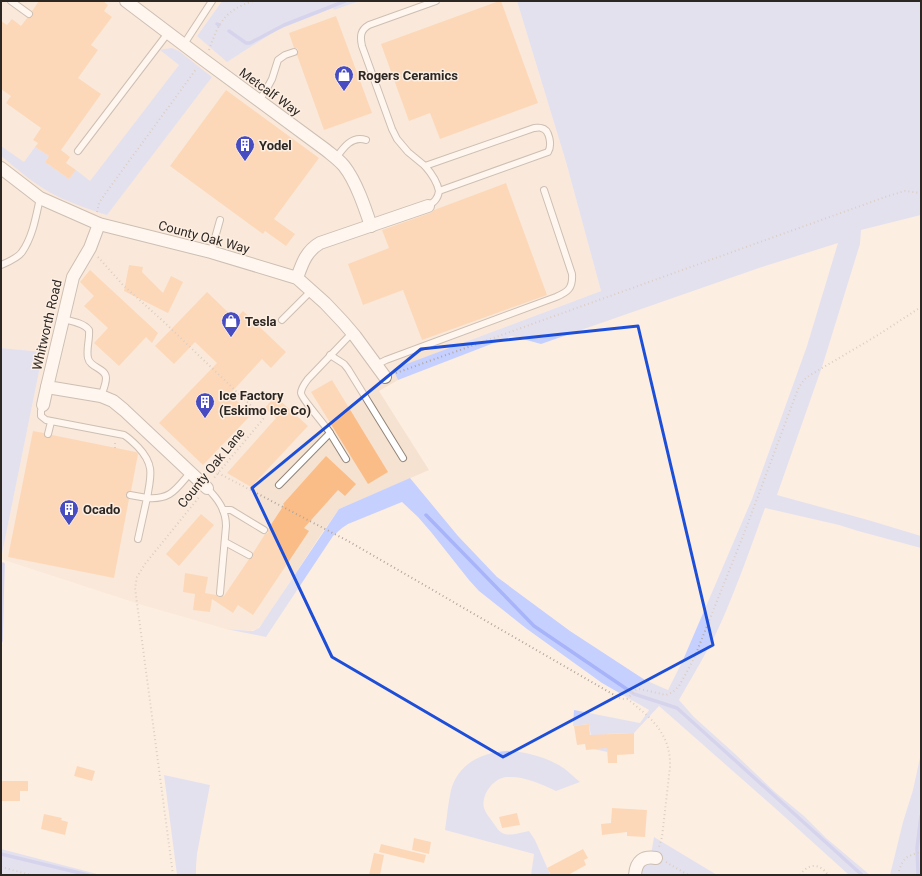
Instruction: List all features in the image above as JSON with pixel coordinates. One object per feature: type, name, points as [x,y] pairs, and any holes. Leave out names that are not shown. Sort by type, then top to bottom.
[{"type":"street","name":"Metcalf Way","points":[[126,1],[336,158],[345,167],[350,175],[360,195],[371,226]]},
{"type":"street","name":"County Oak Way","points":[[1,168],[40,198],[99,224],[211,252],[297,278],[312,290],[352,332],[385,377]]},
{"type":"street","points":[[297,278],[310,250],[325,241],[428,206]]},
{"type":"street","name":"Whitworth Road","points":[[99,224],[90,248],[73,277],[47,387],[101,396],[113,401],[206,488]]},
{"type":"street","points":[[43,405],[47,387]]},
{"type":"street","points":[[635,875],[640,861],[647,858],[656,858]]},
{"type":"lane","points":[[11,1],[29,14]]},
{"type":"lane","points":[[184,44],[212,1]]},
{"type":"lane","points":[[428,206],[438,197],[439,191],[437,183],[433,175],[404,148],[394,134],[362,46],[360,36],[362,30],[369,25],[436,1]]},
{"type":"lane","points":[[78,151],[168,33]]},
{"type":"lane","points":[[259,100],[272,79],[278,60],[285,55],[294,52]]},
{"type":"lane","points":[[425,166],[534,128],[546,130],[551,144],[548,152],[439,191]]},
{"type":"lane","points":[[336,158],[344,146],[352,141],[361,138],[366,140]]},
{"type":"lane","points":[[376,365],[393,357],[556,297],[568,290],[572,281],[572,274],[544,190]]},
{"type":"lane","points":[[1,265],[11,261],[22,253],[31,234],[40,198]]},
{"type":"lane","points":[[211,252],[220,220]]},
{"type":"lane","points":[[282,320],[312,290]]},
{"type":"lane","points":[[63,319],[83,325],[89,330],[89,360],[105,375],[105,382],[101,396]]},
{"type":"lane","points":[[346,459],[321,420],[301,394],[302,388],[306,382],[352,332]]},
{"type":"lane","points":[[330,355],[344,364],[348,369],[403,458]]},
{"type":"lane","points":[[43,405],[41,411],[44,419],[51,422],[124,435],[143,453],[149,462],[150,475],[147,498],[138,539]]},
{"type":"lane","points":[[48,434],[51,422]]},
{"type":"lane","points":[[279,485],[330,433]]},
{"type":"lane","points":[[130,495],[147,498],[159,498],[170,494],[190,473]]},
{"type":"lane","points":[[206,488],[223,510],[226,523],[220,593]]},
{"type":"lane","points":[[223,510],[230,510],[264,530]]},
{"type":"lane","points":[[225,542],[249,555]]},
{"type":"path","points":[[99,224],[97,212],[99,203],[204,60],[217,28],[225,17],[238,7],[253,1]]},
{"type":"path","points":[[385,377],[888,196],[904,191],[921,193]]},
{"type":"path","name":"County Oak Lane","points":[[90,248],[123,285],[164,322],[264,418],[142,568],[136,580],[136,592],[173,875]]},
{"type":"path","points":[[627,699],[636,690],[640,689],[666,695],[670,694],[678,686],[689,668],[703,637],[745,531],[798,388],[802,382],[806,377],[878,335],[921,307]]},
{"type":"path","points":[[218,473],[348,541],[621,699],[627,699],[651,719],[662,733],[668,745],[670,767],[662,837],[656,858],[688,875]]},
{"type":"path","points":[[898,875],[902,862],[905,858],[921,852]]},
{"type":"path","points":[[800,875],[803,870],[812,866],[825,870],[828,875]]},
{"type":"path","points":[[1,867],[31,875]]},
{"type":"highlighted area","points":[[638,326],[713,645],[503,757],[332,657],[252,488],[421,349]]},
{"type":"shaded area","points":[[1,1],[222,1],[197,36],[240,54],[273,32],[285,26],[333,8],[334,10],[360,1],[517,1],[566,162],[601,291],[394,369],[398,380],[379,391],[429,470],[339,509],[264,621],[257,629],[250,631],[226,629],[142,605],[1,559],[43,352],[1,348]]},
{"type":"shaded area","points":[[222,1],[360,1],[334,10],[333,8],[277,30],[227,62],[197,36]]},
{"type":"shaded area","points":[[517,1],[921,1],[921,215],[861,230],[860,244],[823,364],[777,495],[921,536],[921,548],[839,525],[765,508],[738,582],[720,625],[679,700],[694,717],[775,792],[870,875],[849,875],[659,706],[634,733],[607,734],[607,752],[593,749],[589,724],[573,726],[574,710],[640,723],[649,710],[602,683],[527,629],[479,591],[431,532],[402,502],[348,524],[333,536],[266,637],[226,629],[253,631],[259,628],[339,509],[410,478],[458,536],[497,577],[570,631],[645,680],[668,690],[683,660],[752,499],[807,346],[838,243],[759,268],[541,344],[512,336],[398,380],[393,369],[601,291],[566,162]]},
{"type":"shaded area","points":[[172,48],[179,51],[212,77],[107,215],[56,196],[31,180],[1,156],[1,146],[24,162],[35,147],[49,156],[45,162],[69,179],[76,170],[90,181],[179,65],[160,50]]},
{"type":"shaded area","points":[[1,348],[43,352],[1,559]]},
{"type":"shaded area","points":[[509,751],[531,754],[546,759],[565,769],[580,782],[556,791],[526,779],[507,777],[497,780],[489,788],[484,798],[484,808],[487,814],[502,833],[511,835],[529,831],[535,840],[550,874],[549,875],[531,875],[534,854],[445,830],[451,790],[460,772],[473,760],[481,756]]},
{"type":"shaded area","points":[[921,753],[921,875],[890,875],[903,822],[913,790]]},
{"type":"shaded area","points":[[164,775],[210,785],[197,854],[196,875],[177,875]]},
{"type":"shaded area","points":[[654,837],[717,875],[640,875],[641,870],[651,855]]},
{"type":"shaded area","points":[[1,849],[101,875],[1,875]]},
{"type":"building","points":[[39,1],[103,1],[108,5],[104,11],[112,17],[91,45],[98,50],[78,78],[101,94],[61,150],[70,157],[66,163],[76,170],[69,179],[45,162],[49,156],[35,147],[38,143],[33,140],[41,128],[6,103],[11,96],[1,89],[1,21],[7,25],[12,19],[21,26],[27,18],[32,17],[32,11]]},
{"type":"building","points":[[501,1],[538,103],[440,139],[430,113],[409,121],[381,44]]},
{"type":"building","points":[[336,16],[372,113],[324,130],[297,55],[298,50],[297,48],[294,48],[289,33]]},
{"type":"building","name":"Yodel","points":[[226,90],[319,158],[274,219],[295,234],[286,246],[265,231],[263,234],[170,166]]},
{"type":"building","points":[[506,183],[547,295],[422,340],[403,290],[363,305],[348,264],[389,248],[382,230]]},
{"type":"building","points":[[129,265],[143,267],[142,272],[163,293],[171,276],[183,282],[168,313],[124,291]]},
{"type":"building","points":[[90,270],[158,333],[152,343],[146,337],[119,366],[94,343],[108,328],[84,306],[94,296],[80,282]]},
{"type":"building","points":[[207,292],[235,319],[243,311],[286,352],[271,368],[262,359],[230,394],[251,415],[203,465],[159,423],[217,363],[195,342],[174,364],[155,346]]},
{"type":"building","points":[[332,380],[388,472],[368,484],[311,392]]},
{"type":"building","points":[[275,396],[308,426],[251,487],[227,473],[276,418],[265,408]]},
{"type":"building","name":"Ocado","points":[[33,431],[44,433],[45,437],[47,438],[51,437],[52,435],[136,452],[138,454],[131,491],[128,491],[126,494],[126,497],[129,499],[114,578],[8,557]]},
{"type":"building","points":[[326,456],[356,484],[345,496],[338,490],[304,528],[309,531],[253,615],[238,605],[233,613],[212,599],[210,612],[193,610],[195,594],[183,592],[185,573],[208,577],[205,593],[219,597],[224,596],[249,559],[253,557],[253,553],[265,534],[268,533],[268,529],[284,505],[283,504]]},
{"type":"building","points":[[201,514],[214,525],[179,566],[166,554]]},
{"type":"building","points":[[589,724],[590,735],[634,733],[634,754],[617,755],[617,763],[608,763],[607,748],[586,750],[585,744],[577,745],[574,726]]},
{"type":"building","points":[[77,766],[95,771],[92,781],[74,776]]},
{"type":"building","points":[[1,781],[28,781],[28,791],[20,791],[20,801],[1,801]]},
{"type":"building","points":[[612,808],[647,810],[645,837],[627,836],[627,832],[602,835],[601,824],[611,823]]},
{"type":"building","points":[[517,813],[520,825],[502,828],[499,817]]},
{"type":"building","points":[[44,814],[62,818],[61,820],[68,822],[65,835],[41,829]]},
{"type":"building","points":[[414,838],[431,842],[429,854],[412,850]]},
{"type":"building","points":[[381,844],[426,855],[424,863],[379,852]]},
{"type":"building","points":[[583,849],[588,858],[584,860],[586,865],[568,875],[551,875],[547,868]]},
{"type":"building","points":[[374,853],[384,855],[380,875],[369,875]]},
{"type":"waterway","points":[[229,31],[246,43],[250,43],[284,25],[345,1]]},
{"type":"waterway","points":[[426,515],[534,626],[634,694],[677,708],[862,875]]},
{"type":"waterway","points":[[1,641],[3,564]]},
{"type":"waterway","points":[[918,875],[917,848],[921,816]]},
{"type":"waterway","points":[[1,854],[88,875]]},
{"type":"place","name":"Rogers Ceramics","points":[[344,92]]},
{"type":"place","name":"Yodel","points":[[245,162]]},
{"type":"place","name":"Tesla","points":[[231,338]]},
{"type":"place","name":"Ice Factory (Eskimo Ice Co)","points":[[205,419]]},
{"type":"place","name":"Ocado","points":[[69,526]]}]
